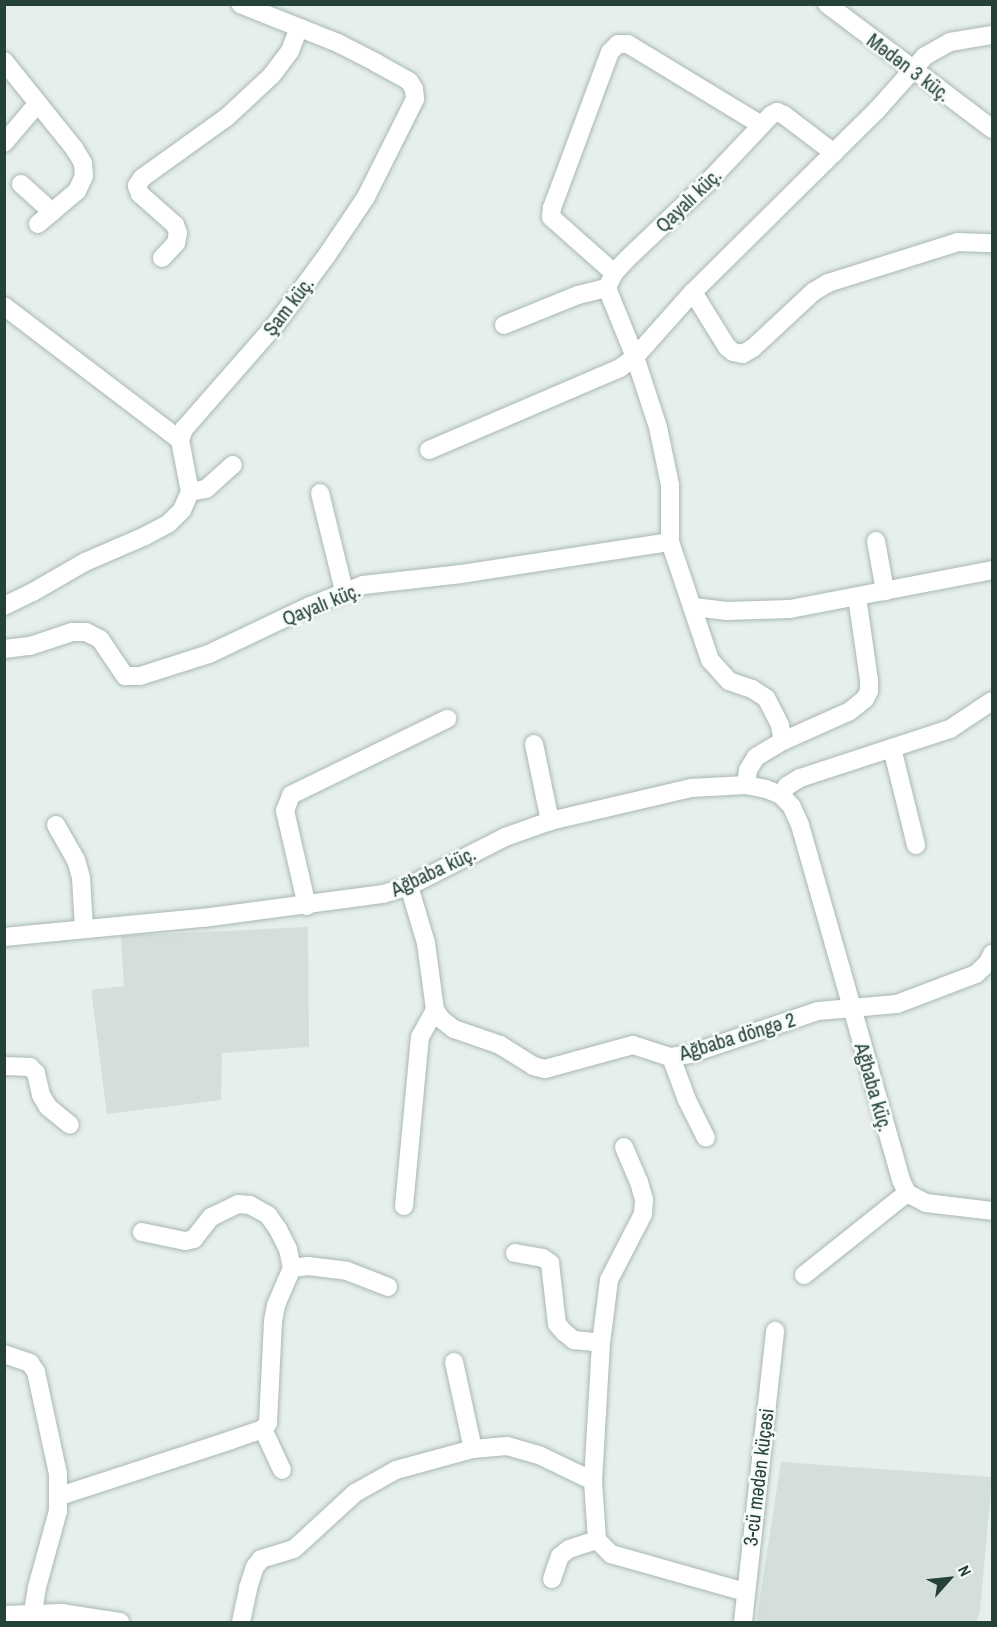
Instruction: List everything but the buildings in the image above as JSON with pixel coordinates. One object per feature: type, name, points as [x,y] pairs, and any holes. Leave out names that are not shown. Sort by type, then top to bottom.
[{"type":"street","name":"Şam küç.","points":[[180,440],[184,429],[276,324],[333,246],[366,197],[415,99],[414,89],[409,81],[338,43],[240,4]]},
{"type":"street","name":"Mədən 3 küç.","points":[[826,4],[993,129]]},
{"type":"street","points":[[162,258],[176,243],[178,234],[174,225],[140,194],[138,186],[142,178],[227,117],[273,75],[290,51],[299,28]]},
{"type":"street","points":[[429,450],[465,437],[559,392],[605,375],[635,357],[693,292],[878,110],[925,56],[950,42],[993,34]]},
{"type":"street","points":[[761,125],[628,44],[618,44],[610,52],[552,208],[551,217],[610,280],[664,453],[670,484],[670,542],[694,607],[710,660],[729,681],[766,698],[774,711],[783,741]]},
{"type":"street","points":[[4,61],[83,163],[84,176],[77,191],[38,224]]},
{"type":"street","points":[[4,143],[38,103]]},
{"type":"street","name":"Qayalı küç.","points":[[610,280],[771,115],[777,112],[784,115],[834,153]]},
{"type":"street","points":[[21,184],[52,212]]},
{"type":"street","points":[[693,292],[727,347],[733,352],[743,354],[753,348],[813,292],[828,283],[958,242],[993,243]]},
{"type":"street","points":[[504,325],[610,280]]},
{"type":"street","points":[[4,306],[180,440],[190,492],[182,510],[169,522],[145,536],[85,562],[4,606]]},
{"type":"street","points":[[190,492],[206,489],[233,465]]},
{"type":"street","points":[[320,493],[344,591]]},
{"type":"street","name":"Qayalı küç.","points":[[4,649],[30,646],[72,632],[86,632],[100,639],[125,676],[140,676],[209,654],[344,591],[388,581],[461,574],[670,542]]},
{"type":"street","points":[[876,542],[885,591]]},
{"type":"street","points":[[694,607],[762,611],[790,609],[993,570]]},
{"type":"street","points":[[746,785],[747,770],[756,757],[783,741],[850,711],[865,699],[869,691],[857,597]]},
{"type":"street","points":[[781,795],[787,786],[800,778],[950,729],[993,701]]},
{"type":"street","points":[[307,906],[285,811],[291,795],[447,719]]},
{"type":"street","points":[[534,744],[550,821]]},
{"type":"street","points":[[892,748],[916,845]]},
{"type":"street","name":"Ağbaba küç.","points":[[4,937],[307,906],[383,894],[410,886],[505,837],[550,821],[668,791],[746,785],[766,789],[781,795],[792,807],[800,825],[901,1180],[908,1193]]},
{"type":"street","points":[[56,825],[76,860],[81,878],[84,928]]},
{"type":"street","points":[[404,1206],[420,1037],[435,1010],[426,943],[410,886]]},
{"type":"street","name":"Ağbaba döngə 2","points":[[435,1010],[441,1019],[454,1029],[500,1045],[533,1066],[545,1069],[633,1046],[671,1057],[690,1053],[818,1011],[897,1004],[939,990],[976,974],[988,963],[993,954]]},
{"type":"street","points":[[671,1057],[683,1091],[706,1138]]},
{"type":"street","points":[[4,1066],[30,1067],[36,1073],[41,1095],[48,1107],[70,1125]]},
{"type":"street","points":[[624,1147],[644,1200],[643,1214],[609,1280],[601,1343],[593,1481],[597,1540],[611,1554],[745,1592]]},
{"type":"street","points":[[804,1275],[908,1193],[926,1203],[993,1211]]},
{"type":"street","points":[[60,1496],[263,1429],[268,1423],[273,1321],[276,1305],[292,1268],[288,1249],[278,1229],[268,1215],[250,1205],[238,1204],[211,1217],[194,1239],[185,1240],[142,1232]]},
{"type":"street","points":[[515,1253],[543,1258],[550,1263],[557,1324],[564,1332],[574,1340],[601,1343]]},
{"type":"street","points":[[292,1268],[308,1266],[347,1270],[388,1287]]},
{"type":"street","name":"3-cü mədən küçəsi","points":[[743,1623],[775,1331]]},
{"type":"street","points":[[4,1354],[30,1363],[36,1372],[58,1474],[60,1496],[33,1613]]},
{"type":"street","points":[[454,1362],[473,1449]]},
{"type":"street","points":[[263,1429],[282,1470]]},
{"type":"street","points":[[241,1623],[255,1567],[261,1560],[294,1549],[332,1512],[379,1478],[416,1464],[473,1449],[507,1446],[520,1449],[593,1481]]},
{"type":"street","points":[[552,1579],[560,1556],[569,1549],[597,1540]]},
{"type":"street","points":[[4,1615],[62,1612],[120,1623]]},
{"type":"shaded area","points":[[308,927],[309,1047],[222,1053],[221,1100],[107,1114],[91,990],[124,986],[121,936]]},
{"type":"shaded area","points":[[781,1462],[992,1477],[980,1611],[976,1622],[756,1622]]}]
